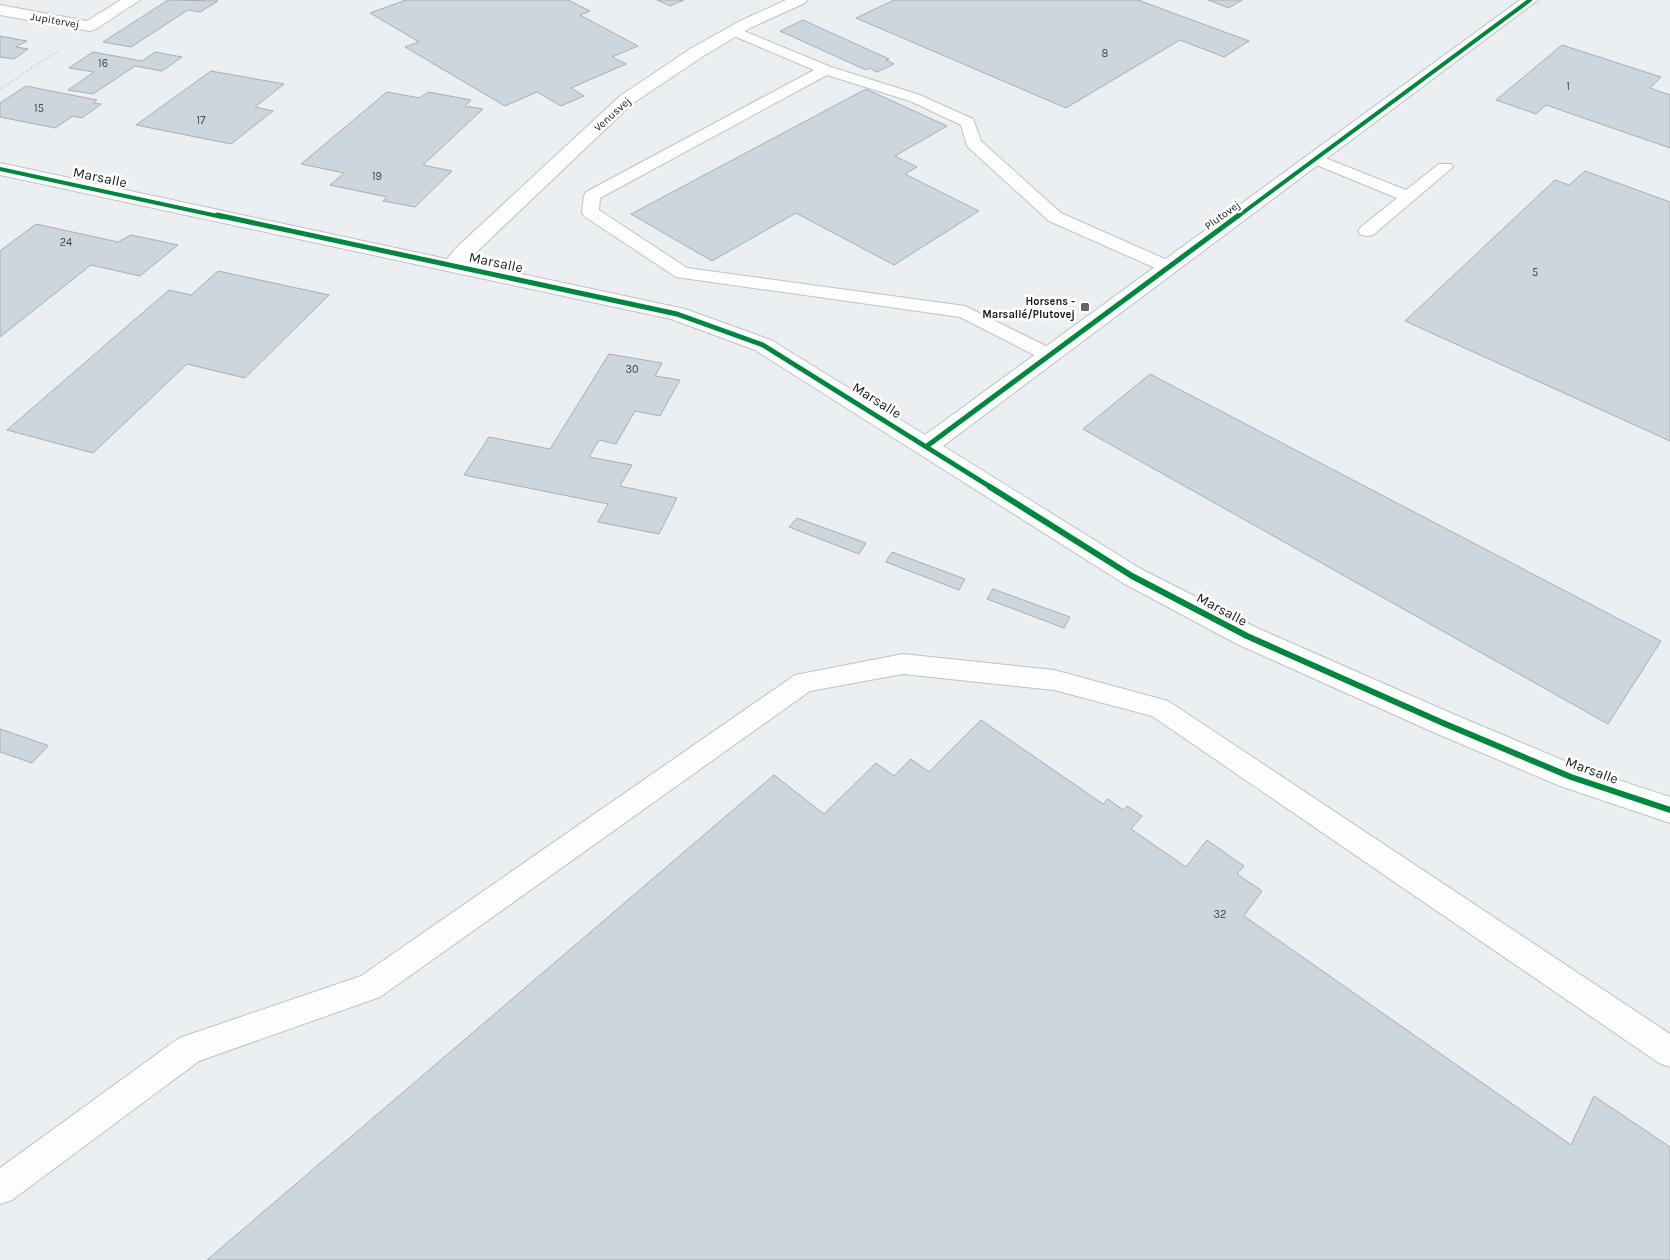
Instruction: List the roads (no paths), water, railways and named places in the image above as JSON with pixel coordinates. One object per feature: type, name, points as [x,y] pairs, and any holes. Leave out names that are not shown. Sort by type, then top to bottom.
[{"type":"street","name":"Jupitervej","points":[[0,10],[90,26],[132,0]]},
{"type":"street","name":"Venusvej","points":[[453,265],[463,252],[626,100],[696,53],[734,31],[799,0]]},
{"type":"street","name":"Plutovej","points":[[926,446],[1530,0]]},
{"type":"street","name":"Marsalle","points":[[4,173],[453,265],[677,314],[763,345],[1132,576],[1247,636],[1443,723],[1571,777],[1670,810]]},
{"type":"lane","points":[[734,31],[826,70],[916,98],[968,122],[973,142],[1056,217],[1168,267]]},
{"type":"lane","points":[[826,70],[592,196],[590,212],[682,273],[965,312],[1049,355]]},
{"type":"lane","points":[[1315,159],[1408,197]]},
{"type":"lane","points":[[1368,231],[1445,167]]},
{"type":"lane","points":[[0,1188],[190,1049],[370,987],[804,682],[903,664],[1054,680],[1159,708],[1670,1052]]},
{"type":"place","name":"Horsens - Marsallé/Plutovej","points":[[1085,307]]}]
